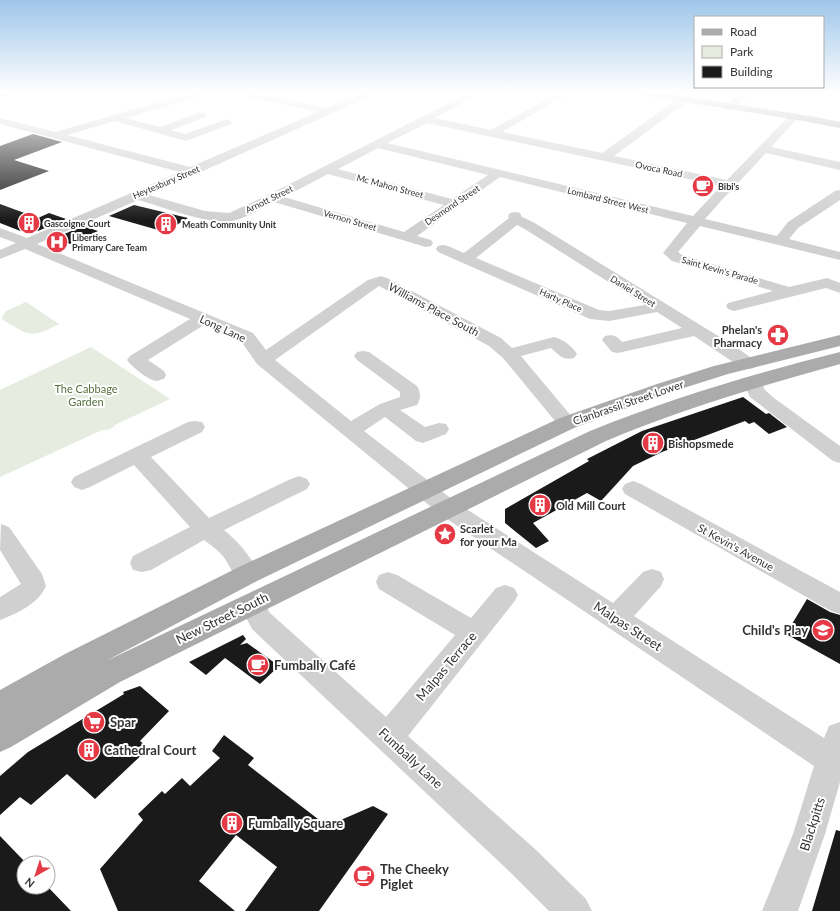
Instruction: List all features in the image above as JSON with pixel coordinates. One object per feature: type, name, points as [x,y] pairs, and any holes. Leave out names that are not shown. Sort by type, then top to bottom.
[{"type":"main road","name":"Clanbrassil Street Lower","points":[[449,509],[598,436],[750,373],[840,340]]},
{"type":"main road","name":"Clanbrassil Street Lower","points":[[426,491],[567,423],[664,388],[721,370],[750,373],[840,358]]},
{"type":"main road","points":[[0,706],[75,663],[248,574],[426,491]]},
{"type":"main road","name":"New Street South","points":[[0,737],[40,712],[110,673],[449,509]]},
{"type":"street","points":[[58,136],[191,171]]},
{"type":"street","points":[[177,136],[186,138],[193,136]]},
{"type":"street","name":"Heytesbury Street","points":[[0,255],[34,247],[136,195],[273,136]]},
{"type":"street","name":"Arnott Street","points":[[136,195],[183,209],[221,217],[238,215],[392,136]]},
{"type":"street","name":"Ovoca Road","points":[[505,136],[729,184]]},
{"type":"street","points":[[605,157],[634,136]]},
{"type":"street","points":[[696,221],[729,184],[777,136]]},
{"type":"street","name":"Lombard Street West","points":[[376,144],[696,221],[838,253]]},
{"type":"street","points":[[764,149],[840,166]]},
{"type":"street","name":"Mc Mahon Street","points":[[327,170],[453,203]]},
{"type":"street","name":"Desmond Street","points":[[406,236],[498,173]]},
{"type":"street","points":[[781,241],[793,225],[840,194]]},
{"type":"street","name":"Vernon Street","points":[[273,198],[426,243]]},
{"type":"street","name":"Daniel Street","points":[[467,258],[516,218],[697,330],[750,373]]},
{"type":"street","name":"Saint Kevin's Parade","points":[[696,221],[670,252],[670,255],[777,287],[787,292]]},
{"type":"street","name":"Long Lane","points":[[0,232],[247,338],[252,342],[263,360],[426,491]]},
{"type":"street","name":"Harty Place","points":[[443,249],[467,258],[596,315],[609,316],[659,307]]},
{"type":"street","name":"Williams Place South","points":[[263,360],[374,283],[381,281],[495,342],[508,354],[567,423]]},
{"type":"street","name":"Saint Kevin's Parade","points":[[734,306],[787,292],[828,284],[840,288]]},
{"type":"street","points":[[157,375],[136,360],[203,318]]},
{"type":"street","points":[[611,340],[618,348],[697,330]]},
{"type":"street","points":[[508,354],[554,342],[568,354]]},
{"type":"street","points":[[350,431],[387,409],[410,401],[410,390],[363,356]]},
{"type":"street","points":[[750,373],[757,393],[840,456]]},
{"type":"street","points":[[387,409],[423,436],[439,429]]},
{"type":"street","points":[[82,482],[195,427]]},
{"type":"street","points":[[137,455],[206,529],[230,548],[248,574]]},
{"type":"street","points":[[142,563],[206,529],[298,484]]},
{"type":"street","name":"St Kevin's Avenue","points":[[633,490],[840,604]]},
{"type":"street","name":"Malpas Street","points":[[426,491],[449,509],[616,618],[836,748]]},
{"type":"street","points":[[0,609],[22,598],[33,588],[33,581],[1,533]]},
{"type":"street","points":[[616,618],[652,580]]},
{"type":"street","points":[[388,582],[474,634]]},
{"type":"street","name":"Malpas Terrace","points":[[388,737],[505,595]]},
{"type":"street","name":"Fumbally Lane","points":[[252,604],[261,621],[523,862],[574,911]]},
{"type":"street","name":"Blackpitts","points":[[780,911],[809,834],[836,748]]},
{"type":"green space","points":[[26,302],[59,324],[42,332],[30,334],[3,320],[2,317],[6,311]]},
{"type":"green space","name":"The Cabbage Garden","points":[[91,347],[170,399],[117,424],[108,430],[102,430],[0,477],[0,390]]},
{"type":"building","points":[[29,136],[38,136],[62,142],[14,160],[49,171],[0,190],[0,146]]},
{"type":"building","name":"Gascoigne Court","points":[[0,204],[38,218],[49,213],[66,219],[28,234],[0,223]]},
{"type":"building","name":"Meath Community Unit","points":[[134,205],[188,218],[165,232],[109,216]]},
{"type":"building","points":[[83,226],[98,231],[70,244],[55,238]]},
{"type":"building","points":[[743,397],[766,414],[769,413],[787,427],[769,434],[754,422],[749,424],[745,421],[662,452],[633,466],[601,501],[587,493],[533,523],[549,541],[536,548],[505,523],[505,509],[589,461],[587,459],[642,431]]},
{"type":"building","name":"Child's Play","points":[[807,599],[830,612],[840,615],[840,664],[786,634]]},
{"type":"building","name":"Fumbally Café","points":[[243,635],[246,639],[240,645],[247,643],[279,666],[260,684],[225,658],[206,675],[189,662]]},
{"type":"building","name":"Cathedral Court","points":[[140,686],[169,711],[140,741],[149,748],[95,799],[67,774],[31,805],[20,797],[0,815],[0,776],[28,752],[124,694],[123,692]]},
{"type":"building","name":"Fumbally Square","points":[[224,735],[254,758],[248,765],[327,826],[373,806],[388,814],[319,911],[245,911],[277,867],[236,835],[199,881],[235,911],[118,911],[100,869],[143,820],[138,814],[162,791],[165,794],[182,778],[190,786],[220,758],[212,751]]},
{"type":"building","points":[[836,830],[840,831],[840,911],[812,911]]},
{"type":"building","points":[[0,836],[18,855],[16,855],[16,895],[56,895],[71,911],[0,911]]},
{"type":"place","name":"Bibi's","points":[[703,186]]},
{"type":"place","name":"Gascoigne Court","points":[[29,223]]},
{"type":"place","name":"Meath Community Unit","points":[[166,224]]},
{"type":"place","name":"Liberties Primary Care Team","points":[[57,242]]},
{"type":"place","name":"Phelan's Pharmacy","points":[[778,335]]},
{"type":"place","name":"Bishopsmede","points":[[653,443]]},
{"type":"place","name":"Old Mill Court","points":[[540,505]]},
{"type":"place","name":"Scarlet for your Ma","points":[[445,534]]},
{"type":"place","name":"Child's Play","points":[[823,630]]},
{"type":"place","name":"Fumbally Café","points":[[258,665]]},
{"type":"place","name":"Spar","points":[[94,722]]},
{"type":"place","name":"Cathedral Court","points":[[89,750]]},
{"type":"place","name":"Fumbally Square","points":[[232,823]]},
{"type":"place","name":"The Cheeky Piglet","points":[[364,876]]}]
